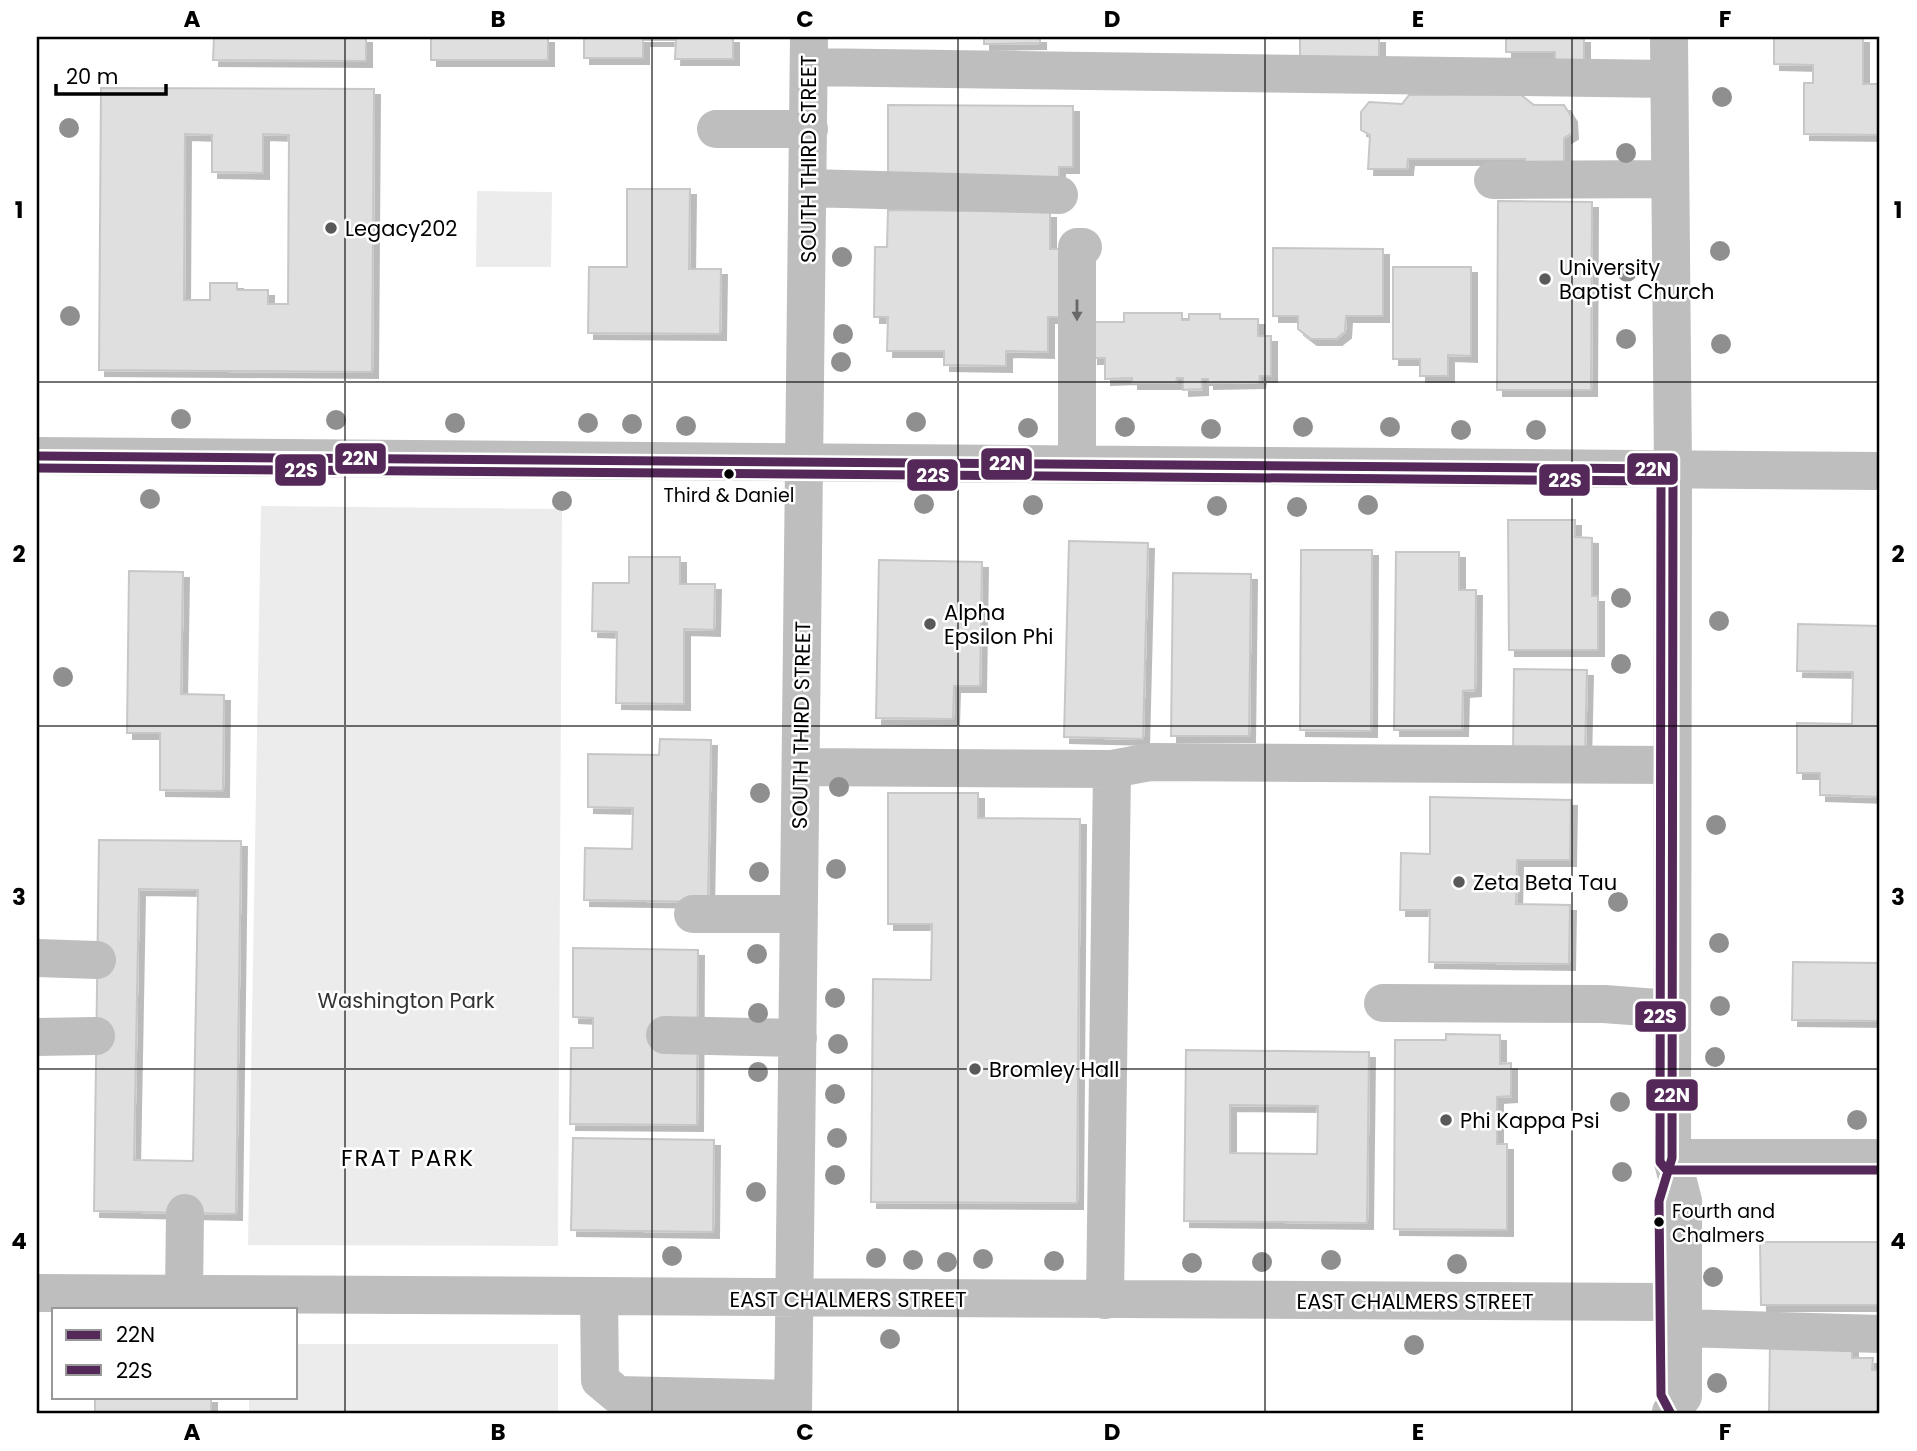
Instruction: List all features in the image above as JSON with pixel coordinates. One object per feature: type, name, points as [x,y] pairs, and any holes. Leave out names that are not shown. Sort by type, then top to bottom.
[{"type":"street","points":[[1669,37],[1673,469],[1672,1158],[1659,1201],[1671,1315],[1661,1395],[1671,1413]]},
{"type":"street","points":[[809,52],[1669,79]]},
{"type":"street","name":"SOUTH THIRD STREET","points":[[793,1407],[809,52]]},
{"type":"street","points":[[716,129],[809,129]]},
{"type":"street","points":[[1493,180],[1670,179]]},
{"type":"street","points":[[808,188],[1059,195]]},
{"type":"street","points":[[1077,464],[1077,247],[1083,247]]},
{"type":"street","points":[[37,456],[1880,471]]},
{"type":"street","points":[[801,767],[1112,769],[1150,762],[1672,765]]},
{"type":"street","points":[[1105,1300],[1112,769]]},
{"type":"street","points":[[693,914],[799,914]]},
{"type":"street","points":[[37,958],[97,960]]},
{"type":"street","points":[[1383,1003],[1604,1004],[1671,1009]]},
{"type":"street","points":[[665,1035],[797,1038]]},
{"type":"street","points":[[37,1037],[96,1036]]},
{"type":"street","points":[[1672,1158],[1880,1158]]},
{"type":"street","points":[[184,1213],[184,1293]]},
{"type":"street","name":"EAST CHALMERS STREET","points":[[37,1293],[1105,1300],[1671,1315],[1880,1334]]},
{"type":"street","points":[[598,1297],[600,1380],[618,1395],[793,1407]]},
{"type":"green space","points":[[477,191],[552,192],[551,267],[476,267]]},
{"type":"green space","name":"Washington Park","points":[[261,506],[562,509],[558,1246],[248,1245]]},
{"type":"green space","points":[[298,1344],[558,1344],[558,1414],[249,1414],[249,1398],[298,1398]]},
{"type":"building","points":[[214,37],[366,37],[366,61],[213,60]]},
{"type":"building","points":[[431,37],[548,37],[548,60],[431,60]]},
{"type":"building","points":[[584,37],[733,37],[733,59],[675,59],[676,40],[643,40],[643,58],[584,58]]},
{"type":"building","points":[[984,37],[1040,37],[1040,43],[984,44]]},
{"type":"building","points":[[1300,37],[1379,37],[1379,59],[1300,58]]},
{"type":"building","points":[[1506,37],[1584,37],[1584,61],[1555,62],[1555,52],[1506,52]]},
{"type":"building","points":[[1774,37],[1863,37],[1863,84],[1880,84],[1880,135],[1804,134],[1804,83],[1813,83],[1813,65],[1774,64]]},
{"type":"building","name":"Legacy202","points":[[101,88],[374,89],[372,372],[99,370]],"holes":[[[185,134],[212,135],[212,172],[263,173],[263,134],[289,135],[288,304],[268,304],[268,290],[237,290],[237,283],[210,283],[210,300],[184,300]]]},
{"type":"building","points":[[1409,95],[1521,95],[1534,105],[1564,105],[1571,116],[1572,133],[1564,138],[1564,169],[1526,168],[1525,159],[1408,159],[1407,169],[1368,169],[1370,135],[1361,130],[1361,112],[1369,102],[1402,104]]},
{"type":"building","points":[[888,105],[1073,106],[1073,167],[1059,167],[1059,185],[888,176]]},
{"type":"building","points":[[627,189],[690,189],[689,269],[721,269],[720,334],[588,333],[589,267],[627,267]]},
{"type":"building","name":"University Baptist Church","points":[[1498,201],[1592,202],[1591,390],[1497,390]]},
{"type":"building","points":[[888,210],[1050,212],[1050,249],[1065,249],[1065,317],[1048,317],[1048,352],[1006,351],[1006,366],[944,365],[944,351],[887,351],[888,317],[874,317],[875,247],[887,247]]},
{"type":"building","points":[[1273,248],[1383,249],[1383,316],[1346,316],[1345,332],[1336,339],[1311,339],[1298,329],[1298,316],[1273,316]]},
{"type":"building","points":[[1393,267],[1471,267],[1471,356],[1448,355],[1448,376],[1420,376],[1420,359],[1393,359]]},
{"type":"building","points":[[1124,313],[1182,313],[1182,320],[1189,320],[1189,314],[1220,314],[1220,319],[1258,319],[1258,336],[1271,336],[1271,376],[1260,376],[1259,382],[1208,383],[1208,379],[1202,379],[1202,389],[1183,390],[1183,378],[1177,378],[1176,383],[1132,383],[1132,378],[1105,379],[1105,358],[1092,358],[1092,322],[1124,322]]},
{"type":"building","points":[[1508,520],[1575,520],[1575,537],[1592,538],[1592,596],[1598,596],[1598,650],[1509,650]]},
{"type":"building","points":[[1069,541],[1148,543],[1143,739],[1064,737]]},
{"type":"building","points":[[1301,550],[1372,550],[1371,731],[1300,730]]},
{"type":"building","points":[[1396,552],[1459,552],[1459,590],[1476,590],[1475,690],[1463,691],[1462,730],[1394,730]]},
{"type":"building","points":[[629,557],[680,557],[680,584],[715,584],[714,630],[684,629],[684,704],[616,703],[617,632],[592,631],[593,583],[629,583]]},
{"type":"building","name":"Alpha Epsilon Phi","points":[[879,560],[982,562],[980,686],[954,686],[953,719],[876,718]]},
{"type":"building","points":[[129,571],[183,572],[181,694],[224,695],[223,791],[160,790],[160,733],[127,733]]},
{"type":"building","points":[[1173,573],[1251,574],[1249,736],[1171,736]]},
{"type":"building","points":[[1798,624],[1880,626],[1880,797],[1820,795],[1820,773],[1797,773],[1797,723],[1852,724],[1853,672],[1797,671]]},
{"type":"building","points":[[1514,669],[1587,670],[1585,755],[1513,754]]},
{"type":"building","points":[[660,739],[711,740],[708,902],[584,900],[585,848],[632,849],[633,808],[588,807],[588,754],[659,755]]},
{"type":"building","name":"Bromley Hall","points":[[888,793],[978,793],[978,818],[1080,819],[1077,1203],[871,1202],[873,979],[931,980],[932,924],[888,924]]},
{"type":"building","name":"Zeta Beta Tau","points":[[1430,797],[1571,800],[1570,860],[1517,860],[1516,904],[1570,905],[1569,964],[1429,962],[1430,910],[1400,910],[1401,853],[1430,854]]},
{"type":"building","points":[[99,840],[241,841],[236,1214],[94,1211]],"holes":[[[139,889],[198,890],[193,1161],[134,1160]]]},
{"type":"building","points":[[573,948],[698,950],[697,1125],[570,1124],[571,1048],[593,1048],[593,1018],[573,1017]]},
{"type":"building","points":[[1793,962],[1880,963],[1880,1021],[1792,1020]]},
{"type":"building","name":"Phi Kappa Psi","points":[[1446,1034],[1500,1035],[1500,1064],[1511,1063],[1511,1096],[1497,1097],[1497,1144],[1507,1144],[1507,1230],[1394,1229],[1395,1040],[1446,1040]]},
{"type":"building","points":[[1186,1050],[1369,1052],[1367,1223],[1184,1221]],"holes":[[[1230,1105],[1318,1106],[1317,1154],[1230,1153]]]},
{"type":"building","points":[[573,1138],[714,1140],[713,1232],[571,1230]]},
{"type":"building","points":[[1760,1242],[1880,1242],[1880,1305],[1761,1305]]},
{"type":"building","points":[[1770,1342],[1852,1343],[1852,1358],[1873,1358],[1872,1370],[1880,1370],[1880,1414],[1769,1414]]},
{"type":"building","points":[[95,1398],[211,1398],[211,1414],[95,1414]]},
{"type":"transit line","name":"22N","points":[[37,456],[1673,469],[1672,1158],[1659,1201],[1661,1395],[1671,1414]]},
{"type":"transit line","name":"22S","points":[[37,468],[1661,481],[1660,1162],[1665,1168],[1672,1170],[1880,1170]]},
{"type":"place","name":"Legacy202","points":[[331,228]]},
{"type":"place","name":"University Baptist Church","points":[[1545,279]]},
{"type":"place","name":"Third & Daniel","points":[[729,474]]},
{"type":"place","name":"Alpha Epsilon Phi","points":[[930,624]]},
{"type":"place","name":"Zeta Beta Tau","points":[[1459,882]]},
{"type":"place","name":"Bromley Hall","points":[[975,1069]]},
{"type":"place","name":"Phi Kappa Psi","points":[[1446,1120]]},
{"type":"place","name":"Fourth and Chalmers","points":[[1659,1222]]},
{"type":"district","name":"FRAT PARK","points":[[408,1158]]}]
